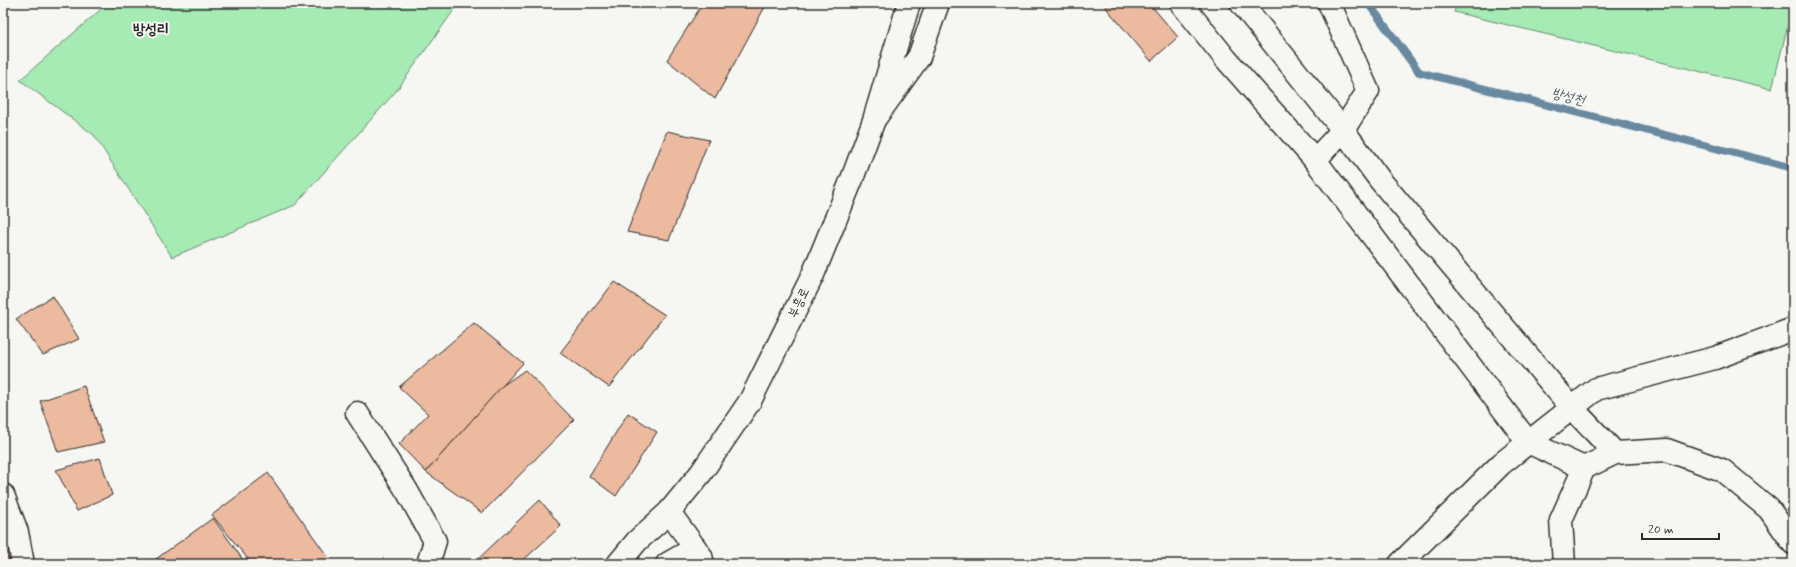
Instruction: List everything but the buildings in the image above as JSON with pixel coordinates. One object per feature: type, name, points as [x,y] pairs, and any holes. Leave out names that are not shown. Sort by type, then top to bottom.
[{"type":"main road","points":[[895,3],[900,36]]},
{"type":"main road","name":"부흥로","points":[[618,564],[637,541],[669,512],[700,473],[750,401],[812,277],[874,120],[909,3]]},
{"type":"main road","points":[[874,120],[920,57],[938,3]]},
{"type":"main road","points":[[1181,3],[1226,59],[1315,160],[1528,442],[1584,468]]},
{"type":"main road","points":[[1240,3],[1343,130],[1380,180],[1572,408],[1615,453]]},
{"type":"main road","points":[[1315,160],[1343,130],[1368,91],[1329,3]]},
{"type":"main road","points":[[1400,564],[1501,464],[1596,389],[1715,358],[1793,329]]},
{"type":"main road","points":[[357,412],[407,491],[435,541],[428,564]]},
{"type":"main road","points":[[1564,564],[1561,520],[1584,468],[1615,453],[1667,450],[1722,470],[1769,509],[1793,543]]},
{"type":"main road","points":[[3,495],[17,532],[23,564]]},
{"type":"main road","points":[[667,564],[699,556],[669,512]]},
{"type":"green space","points":[[108,3],[459,3],[397,90],[295,205],[172,257],[94,135],[20,80]]},
{"type":"green space","points":[[1457,3],[1793,4],[1772,89],[1454,12]]},
{"type":"waterway","name":"방성천","points":[[1368,3],[1419,72],[1793,168]]},
{"type":"district","name":"방성리","points":[[151,30]]}]
